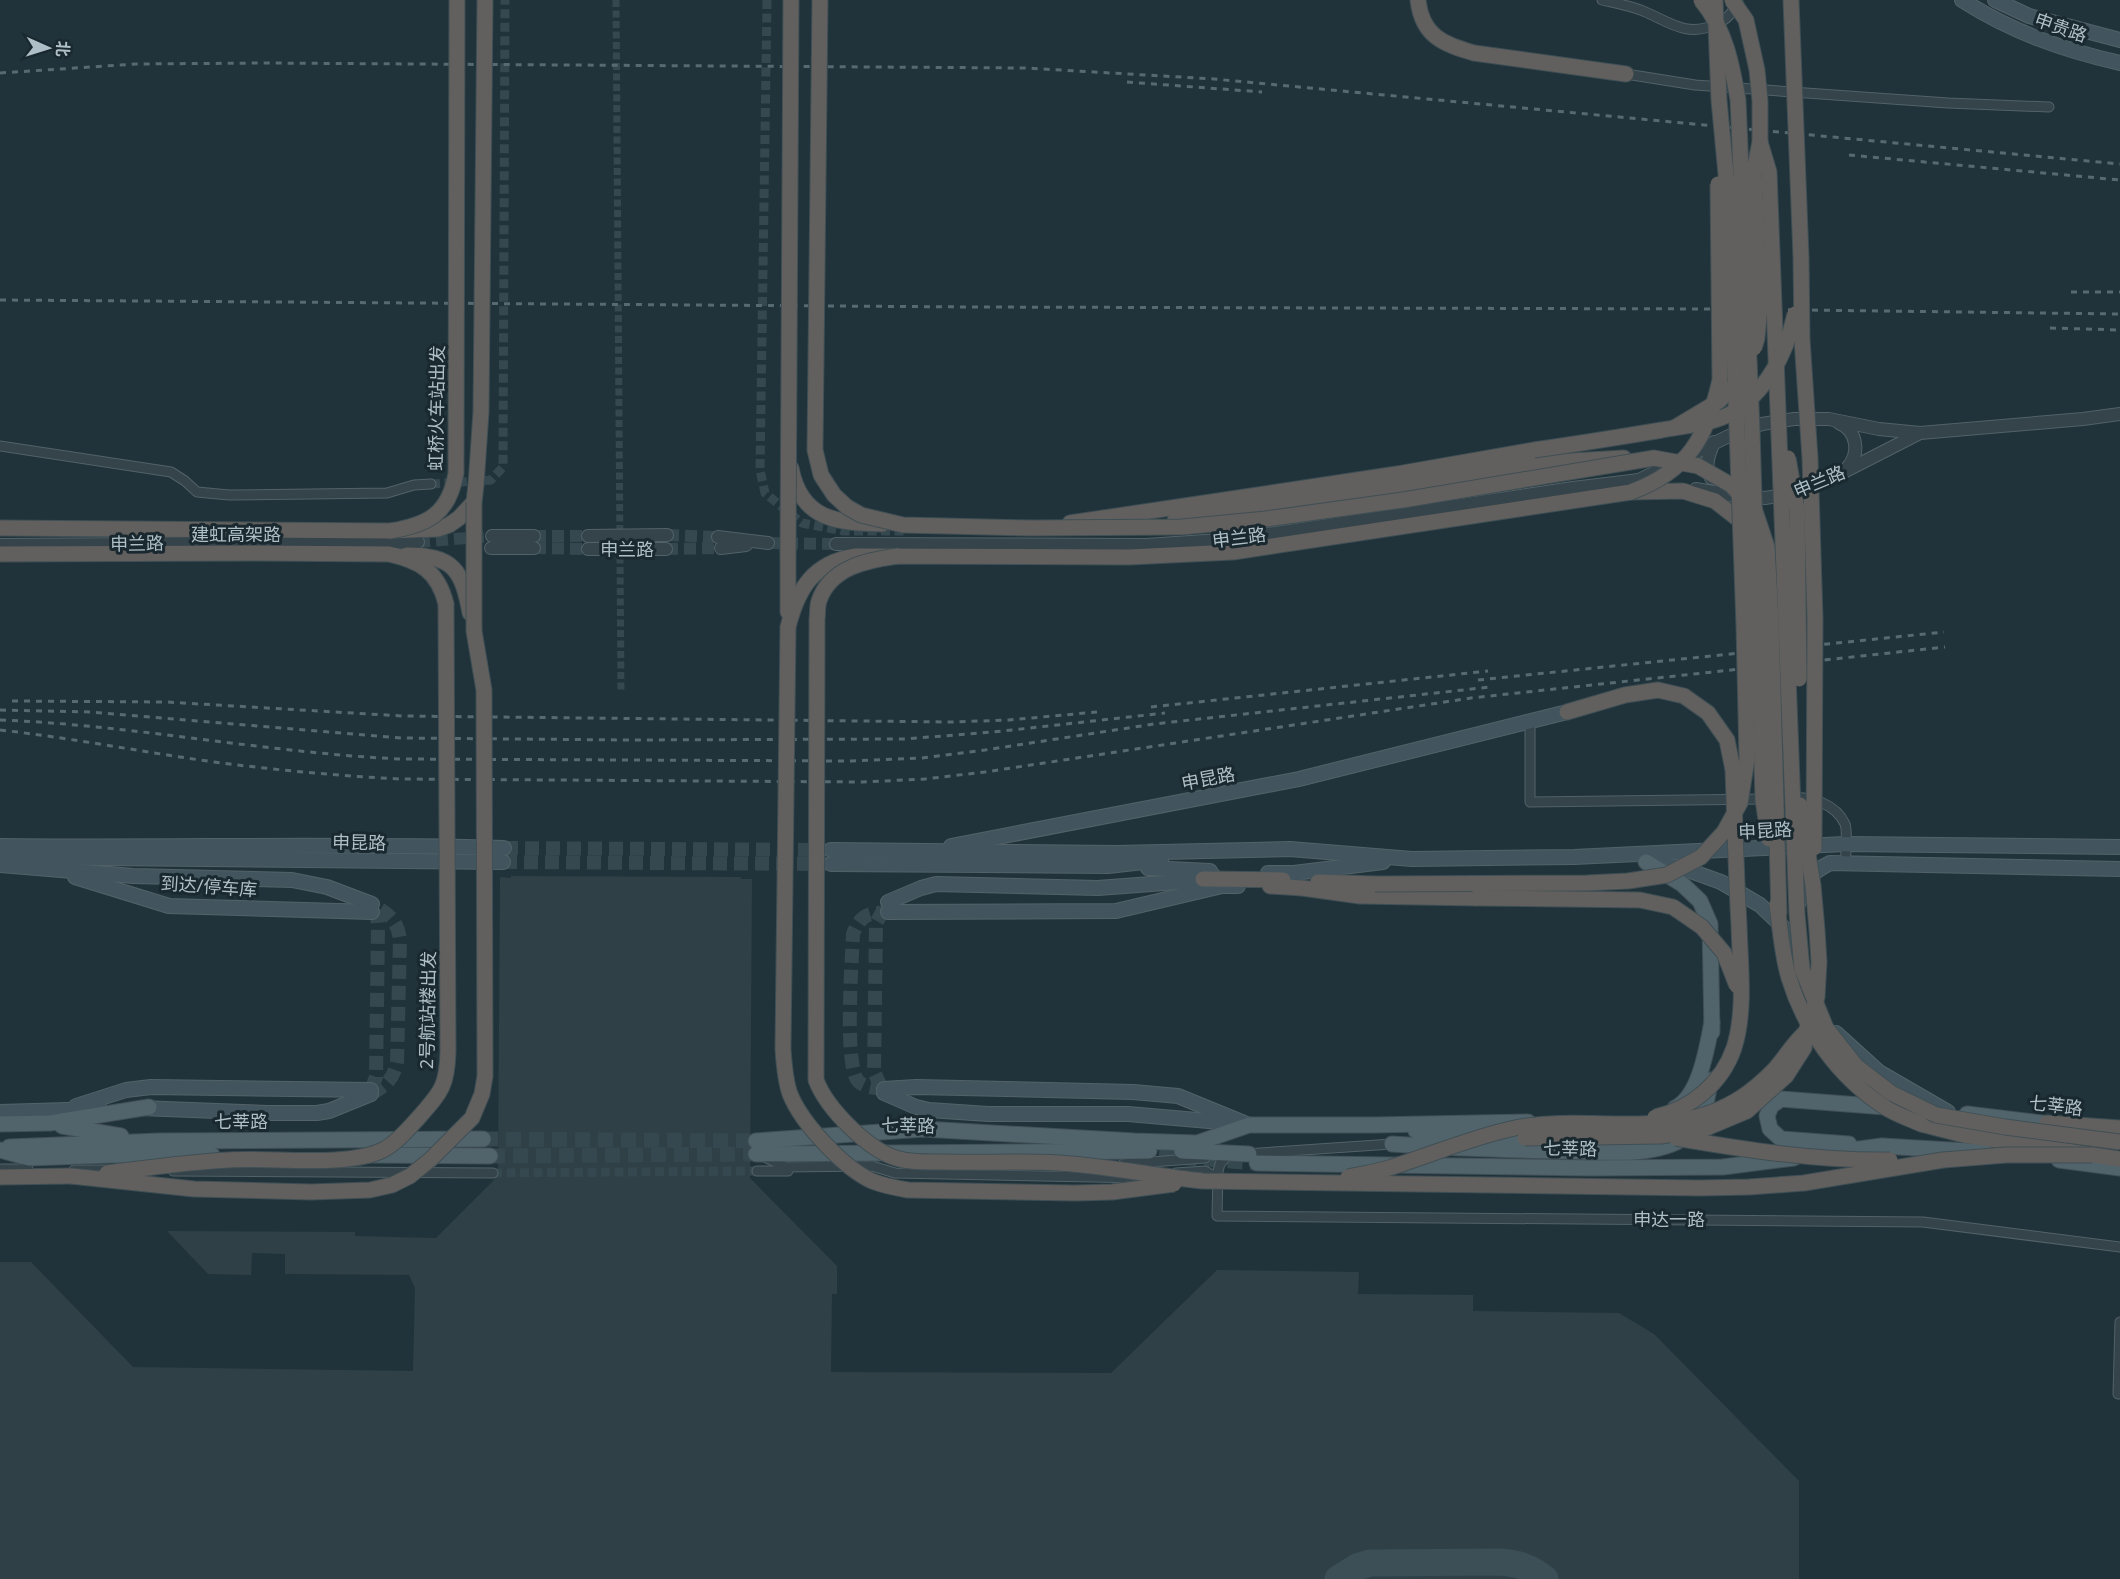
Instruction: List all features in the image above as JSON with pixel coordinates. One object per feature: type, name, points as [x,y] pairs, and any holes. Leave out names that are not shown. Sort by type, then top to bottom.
[{"type":"highway","name":"虹桥火车站出发","points":[[0,528],[390,531],[420,524],[440,511],[453,488],[456,473],[457,0]]},
{"type":"highway","points":[[474,631],[474,502],[481,412],[485,0]]},
{"type":"highway","points":[[791,0],[783,1048],[789,1092],[803,1119],[819,1138],[856,1171],[888,1187],[908,1190],[1075,1193],[1112,1192],[1203,1181]]},
{"type":"highway","points":[[820,0],[817,461],[827,485],[847,507],[874,519],[903,525]]},
{"type":"highway","points":[[1418,0],[1420,16],[1430,32],[1451,46],[1474,53],[1626,74]]},
{"type":"highway","points":[[1701,0],[1707,7],[1731,59],[1738,100],[1764,800],[1789,976],[1802,1012],[1824,1050],[1855,1085],[1885,1108],[1921,1124],[1964,1135],[2120,1159]]},
{"type":"highway","points":[[1203,879],[1375,884],[1628,881],[1667,875],[1701,857],[1724,832],[1740,803],[1747,759],[1728,206],[1719,100],[1715,0]]},
{"type":"highway","points":[[1732,0],[1746,20]]},
{"type":"highway","points":[[1674,428],[1719,401],[1736,385],[1750,363],[1757,338],[1760,307],[1754,171],[1760,142],[1760,101],[1757,70],[1739,0]]},
{"type":"highway","points":[[1791,0],[1802,339],[1810,458],[1815,618],[1816,803],[1813,885]]},
{"type":"highway","points":[[788,627],[799,593],[807,581],[825,566],[856,556],[1128,557],[1233,552],[1650,485],[1667,475],[1699,441],[1713,411],[1720,380],[1719,100]]},
{"type":"highway","points":[[1760,142],[1769,172],[1797,915],[1802,969],[1826,1028],[1856,1066],[1891,1093],[1936,1115],[2120,1142]]},
{"type":"highway","points":[[1032,528],[1397,474],[1713,421],[1740,408],[1769,379],[1790,335],[1799,296],[1801,257]]},
{"type":"highway","points":[[1525,1138],[1661,1136],[1704,1129],[1747,1111],[1786,1076],[1804,1048],[1806,1032],[1817,997],[1819,962],[1813,885],[1800,804],[1797,510],[1777,386]]},
{"type":"highway","points":[[1535,463],[1597,441]]},
{"type":"highway","points":[[789,456],[796,489],[810,507],[820,515],[832,519],[855,523],[1032,528],[1182,527],[1266,519],[1403,500],[1654,458]]},
{"type":"highway","points":[[1175,520],[1400,488],[1535,463],[1654,458],[1698,466],[1731,485],[1755,511],[1767,547],[1772,632],[1779,914]]},
{"type":"highway","points":[[1635,486],[1683,491],[1715,501],[1744,522],[1776,573],[1787,621]]},
{"type":"highway","points":[[390,531],[438,529],[459,518],[474,502]]},
{"type":"highway","name":"建虹高架路","points":[[0,554],[389,554],[405,558],[429,571],[443,591],[446,604]]},
{"type":"highway","points":[[71,1176],[194,1190],[311,1192],[370,1190],[392,1185],[410,1176],[472,1118],[482,1094],[485,1076],[484,690],[467,596],[459,576],[452,566],[435,557],[389,554]]},
{"type":"highway","points":[[898,556],[863,562],[848,569],[835,577],[825,588],[819,601],[816,698],[816,1080],[821,1093],[839,1116],[879,1150],[900,1160],[1057,1163],[1097,1166],[1154,1176],[1203,1181],[1749,1187],[1804,1183],[1943,1160]]},
{"type":"highway","name":"2号航站楼出发","points":[[0,1177],[71,1176],[231,1160],[345,1159],[371,1155],[386,1148],[395,1140],[418,1118],[443,1088],[447,1076],[448,1052],[446,604]]},
{"type":"highway","points":[[1567,712],[1625,695],[1658,690],[1684,696],[1708,713],[1727,740],[1733,770],[1740,995],[1740,1021],[1733,1049],[1720,1076],[1696,1100],[1669,1114],[1629,1124]]},
{"type":"highway","points":[[1270,886],[1307,882]]},
{"type":"highway","points":[[1270,886],[1360,896],[1640,900],[1673,907],[1702,927],[1724,953],[1740,995]]},
{"type":"highway","points":[[1321,1182],[1386,1169],[1516,1128],[1585,1123],[1659,1125],[1700,1118],[1742,1097],[1773,1070],[1795,1041],[1806,1032]]},
{"type":"highway","points":[[2047,1123],[2120,1130]]},
{"type":"highway","points":[[1661,1136],[1852,1161],[1943,1160],[2006,1155],[2092,1155]]},
{"type":"main road","name":"申贵路","points":[[1962,0],[1991,18],[2041,41],[2120,63]]},
{"type":"main road","name":"申贵路","points":[[1995,0],[2029,16],[2120,40]]},
{"type":"main road","name":"申昆路","points":[[1201,850],[1177,859],[1108,866],[831,857],[851,851],[949,847],[1299,779],[1567,712]]},
{"type":"main road","name":"申昆路","points":[[215,858],[266,844]]},
{"type":"main road","name":"申昆路","points":[[0,846],[185,847],[266,844],[504,848]]},
{"type":"main road","name":"申昆路","points":[[851,851],[1117,853],[1290,849],[1412,859],[1574,857],[1845,844],[2120,848]]},
{"type":"main road","name":"申昆路","points":[[0,857],[503,862]]},
{"type":"main road","points":[[1574,857],[1646,862],[1685,869],[1721,882],[1760,905],[1786,930],[1812,999],[1838,1035],[1880,1072],[1948,1112]]},
{"type":"main road","name":"申昆路","points":[[1270,886],[1222,886],[1116,911],[888,907],[921,888],[936,884],[1098,888],[1203,879],[1227,872],[1294,873],[1412,859]]},
{"type":"main road","points":[[1392,1144],[1486,1150],[1631,1152],[1661,1148],[1686,1137],[1700,1118],[1708,1096],[1713,1062],[1710,924],[1700,901],[1682,884],[1646,862]]},
{"type":"main road","points":[[1800,964],[1797,923],[1801,890],[1815,870],[1830,863],[2120,869]]},
{"type":"main road","name":"到达/停车库","points":[[0,865],[133,876],[292,880],[327,887],[372,908],[170,906],[48,869]]},
{"type":"main road","points":[[1108,866],[1227,872]]},
{"type":"main road","points":[[1249,1125],[1178,1096],[1133,1092],[916,1087],[884,1091],[916,1107],[929,1110],[988,1114],[1128,1114],[1249,1125],[1631,1121],[1661,1114],[1681,1105],[1703,1066],[1712,1022]]},
{"type":"main road","points":[[2,1121],[49,1117],[149,1107],[316,1113],[329,1111],[371,1092],[151,1087],[126,1090],[49,1117]]},
{"type":"main road","name":"七莘路","points":[[2120,1120],[2047,1123],[1948,1112],[1781,1099],[1771,1106],[1767,1116],[1770,1129],[1781,1139],[2007,1153],[2120,1168]]},
{"type":"main road","points":[[49,1117],[111,1135],[160,1141]]},
{"type":"main road","points":[[756,1147],[923,1130],[1197,1143],[1249,1125]]},
{"type":"main road","points":[[1374,1125],[1446,1136],[1525,1138]]},
{"type":"main road","points":[[1392,1144],[1446,1136]]},
{"type":"main road","name":"七莘路","points":[[0,1149],[160,1141],[483,1139]]},
{"type":"main road","name":"七莘路","points":[[756,1147],[1182,1151],[1253,1159],[1591,1168],[1723,1167],[1882,1146]]},
{"type":"main road","name":"七莘路","points":[[756,1147],[1058,1148]]},
{"type":"main road","points":[[0,1149],[29,1158],[112,1155],[490,1156]]},
{"type":"street","points":[[1602,0],[1644,12],[1662,22],[1685,29],[1702,30],[1722,22],[1736,8],[1739,0]]},
{"type":"street","points":[[1626,74],[1695,85],[1948,103],[2049,107]]},
{"type":"street","name":"申兰路","points":[[1635,486],[1714,442],[1762,424],[1794,419],[1829,419],[1879,429],[1920,433],[2120,414]]},
{"type":"street","points":[[1829,419],[1844,425],[1852,433],[1857,448],[1854,461],[1845,471]]},
{"type":"street","name":"申兰路","points":[[836,543],[1146,545],[1235,539],[1573,488],[1635,486],[1765,498],[1791,494],[1845,471],[1920,433]]},
{"type":"street","points":[[1714,442],[1709,455],[1707,471],[1716,487],[1730,495]]},
{"type":"street","points":[[0,446],[171,472],[197,492],[229,495],[387,493],[414,485],[431,484]]},
{"type":"street","points":[[588,536],[667,535]]},
{"type":"street","name":"申兰路","points":[[0,545],[418,542]]},
{"type":"street","points":[[492,542],[534,542]]},
{"type":"street","points":[[719,542],[768,543]]},
{"type":"street","name":"申兰路","points":[[588,549],[666,549]]},
{"type":"street","points":[[1530,722],[1530,802],[1797,798],[1819,801],[1836,812],[1846,825],[1846,862]]},
{"type":"street","points":[[926,1169],[1021,1170],[1138,1164],[1227,1156],[1253,1159],[1392,1144]]},
{"type":"street","points":[[756,1147],[784,1167],[872,1166],[895,1173],[1094,1179],[1139,1179],[1204,1171],[1212,1175],[1217,1188]]},
{"type":"street","points":[[1217,1188],[1220,1164],[1227,1156]]},
{"type":"street","points":[[1094,1165],[1094,1179]]},
{"type":"street","points":[[0,1169],[493,1173]]},
{"type":"street","points":[[757,1171],[841,1170]]},
{"type":"street","name":"申达一路","points":[[1217,1188],[1217,1216],[1923,1222],[2120,1247]]},
{"type":"street","points":[[2119,1394],[2120,1322]]},
{"type":"shaded area","points":[[511,876],[741,877],[741,879],[752,879],[750,1178],[837,1266],[837,1294],[832,1294],[831,1372],[1111,1373],[1217,1270],[1359,1272],[1358,1294],[1473,1295],[1473,1311],[1619,1313],[1654,1334],[1799,1481],[1799,1579],[0,1579],[0,1262],[31,1262],[133,1367],[413,1371],[415,1288],[409,1275],[285,1274],[285,1254],[252,1253],[251,1275],[208,1274],[167,1231],[355,1232],[355,1236],[436,1238],[498,1176],[500,877],[511,878]]},
{"type":"taxiway","points":[[1338,1579],[1357,1567],[1370,1563],[1499,1562],[1524,1566],[1545,1579]]},
{"type":"tunnel","points":[[431,484],[491,480],[503,467],[505,0]]},
{"type":"tunnel","points":[[616,0],[621,693]]},
{"type":"tunnel","points":[[767,0],[760,470],[765,493],[802,523],[844,531],[905,531]]},
{"type":"tunnel","points":[[667,535],[718,537]]},
{"type":"tunnel","points":[[418,542],[492,536]]},
{"type":"tunnel","points":[[534,536],[588,536]]},
{"type":"tunnel","points":[[768,543],[836,544]]},
{"type":"tunnel","points":[[534,548],[588,549]]},
{"type":"tunnel","points":[[666,549],[721,548]]},
{"type":"tunnel","points":[[504,848],[826,850]]},
{"type":"tunnel","points":[[503,862],[826,864]]},
{"type":"tunnel","points":[[371,1094],[388,1081],[394,1073],[397,1062],[400,940],[397,927],[391,918],[372,904]]},
{"type":"tunnel","points":[[884,909],[876,923],[874,1072],[884,1093]]},
{"type":"tunnel","points":[[371,1090],[376,1077],[378,927],[377,916],[372,912]]},
{"type":"tunnel","points":[[884,1089],[867,1086],[858,1081],[851,1055],[850,1011],[853,934],[862,918],[875,913],[888,912]]},
{"type":"tunnel","points":[[483,1139],[756,1141]]},
{"type":"tunnel","points":[[490,1156],[756,1154]]},
{"type":"tunnel","points":[[1136,1154],[1257,1163]]},
{"type":"tunnel","points":[[493,1173],[757,1171]]},
{"type":"railway","points":[[0,73],[136,64],[264,63],[1026,68],[1214,79],[2120,164]]},
{"type":"railway","points":[[1127,82],[1262,92]]},
{"type":"railway","points":[[1849,155],[2120,180]]},
{"type":"railway","points":[[2071,292],[2120,292]]},
{"type":"railway","points":[[0,300],[972,307],[1725,309],[2120,314]]},
{"type":"railway","points":[[2050,328],[2120,330]]},
{"type":"railway","points":[[1478,680],[1944,632]]},
{"type":"railway","points":[[0,730],[214,762],[377,778],[862,782],[925,779],[985,772],[1471,698],[1945,647]]},
{"type":"railway","points":[[1151,707],[1488,671]]},
{"type":"railway","points":[[0,720],[100,727],[301,751],[401,759],[852,761],[922,758],[1154,724],[1490,687]]},
{"type":"railway","points":[[12,701],[166,702],[403,716],[953,722],[1009,720],[1097,712]]},
{"type":"railway","points":[[0,710],[91,712],[401,738],[628,740],[906,739],[1165,713]]}]
